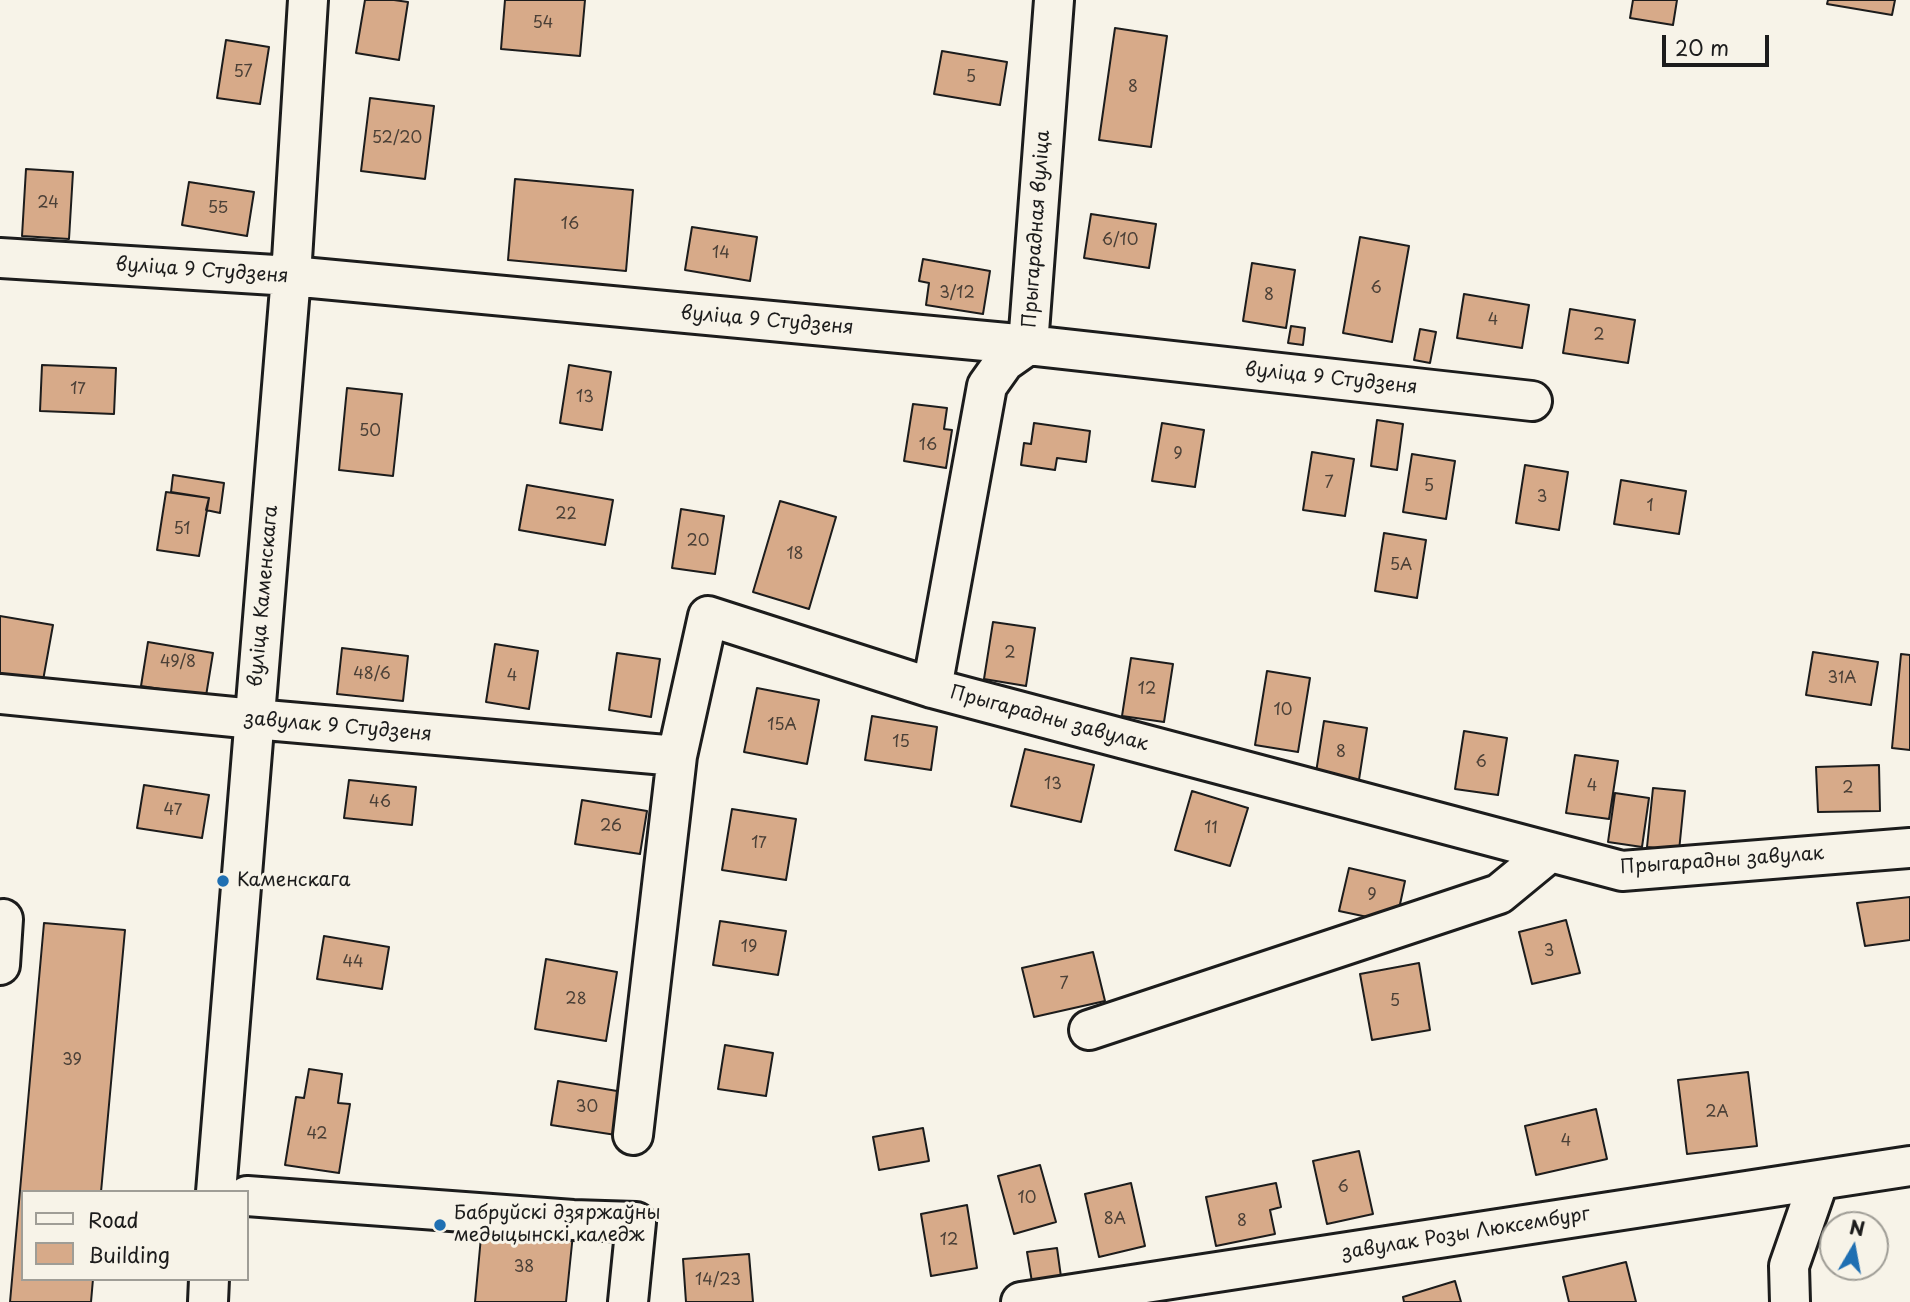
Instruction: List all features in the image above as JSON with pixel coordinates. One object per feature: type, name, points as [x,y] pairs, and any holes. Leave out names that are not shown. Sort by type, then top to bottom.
[{"type":"street","name":"вуліца Каменскага","points":[[216,1190],[291,276],[308,0]]},
{"type":"street","name":"Прыгарадная вуліца","points":[[932,688],[987,386],[1004,362],[1028,345],[1054,0]]},
{"type":"street","name":"вуліца 9 Студзеня","points":[[0,258],[291,276],[1028,345],[1532,401]]},
{"type":"street","name":"Прыгарадны завулак","points":[[633,1135],[677,756],[708,616],[932,688],[1622,872],[1910,848]]},
{"type":"street","name":"завулак 9 Студзеня","points":[[0,694],[677,756]]},
{"type":"street","points":[[1089,1030],[1499,894],[1550,852]]},
{"type":"street","points":[[0,965],[3,919]]},
{"type":"street","name":"завулак Розы Люксембург","points":[[1021,1302],[1910,1166]]},
{"type":"street","points":[[1790,1302],[1789,1266],[1819,1180]]},
{"type":"street","points":[[248,1196],[573,1220],[636,1222],[628,1302]]},
{"type":"street","points":[[208,1302],[209,1281]]},
{"type":"building","points":[[365,0],[408,2],[399,60],[356,53]]},
{"type":"building","points":[[505,0],[585,0],[580,56],[501,49]]},
{"type":"building","points":[[1633,0],[1677,0],[1673,25],[1630,18]]},
{"type":"building","points":[[1828,0],[1895,0],[1892,15],[1827,4]]},
{"type":"building","points":[[1115,28],[1167,36],[1151,147],[1099,140]]},
{"type":"building","points":[[226,40],[269,47],[260,104],[217,98]]},
{"type":"building","points":[[942,51],[1007,62],[1000,105],[934,94]]},
{"type":"building","points":[[370,98],[434,106],[425,179],[361,171]]},
{"type":"building","points":[[26,169],[73,172],[69,239],[22,236]]},
{"type":"building","points":[[515,179],[633,190],[626,271],[508,260]]},
{"type":"building","points":[[189,182],[254,192],[247,236],[182,225]]},
{"type":"building","points":[[1091,214],[1156,224],[1149,268],[1084,258]]},
{"type":"building","points":[[692,227],[757,237],[750,281],[685,270]]},
{"type":"building","points":[[1360,237],[1409,246],[1392,342],[1343,333]]},
{"type":"building","points":[[923,259],[990,271],[983,314],[926,305],[929,283],[919,281]]},
{"type":"building","points":[[1252,263],[1295,270],[1286,328],[1243,321]]},
{"type":"building","points":[[1464,294],[1529,305],[1522,348],[1457,338]]},
{"type":"building","points":[[1570,309],[1635,320],[1628,363],[1563,353]]},
{"type":"building","points":[[1291,326],[1305,328],[1303,345],[1288,343]]},
{"type":"building","points":[[1420,329],[1436,332],[1430,363],[1414,360]]},
{"type":"building","points":[[42,365],[116,368],[114,414],[40,411]]},
{"type":"building","points":[[569,365],[611,372],[602,430],[560,423]]},
{"type":"building","points":[[347,388],[402,394],[393,476],[339,470]]},
{"type":"building","points":[[913,404],[947,408],[944,429],[952,430],[946,468],[904,461]]},
{"type":"building","points":[[1377,420],[1403,424],[1397,470],[1371,466]]},
{"type":"building","points":[[1034,423],[1090,431],[1086,462],[1057,458],[1055,470],[1021,465],[1024,443],[1031,444]]},
{"type":"building","points":[[1162,423],[1204,430],[1195,487],[1152,481]]},
{"type":"building","points":[[1312,452],[1354,459],[1345,516],[1303,510]]},
{"type":"building","points":[[1412,454],[1455,461],[1446,519],[1403,512]]},
{"type":"building","points":[[1525,465],[1568,472],[1559,530],[1516,523]]},
{"type":"building","points":[[173,475],[224,483],[220,513],[206,510],[209,498],[171,492]]},
{"type":"building","points":[[1621,480],[1686,491],[1679,534],[1614,524]]},
{"type":"building","points":[[527,485],[613,500],[605,545],[519,530]]},
{"type":"building","points":[[166,492],[209,498],[199,556],[157,550]]},
{"type":"building","points":[[780,501],[836,517],[809,609],[753,592]]},
{"type":"building","points":[[681,509],[724,516],[715,574],[672,568]]},
{"type":"building","points":[[1384,533],[1426,540],[1417,598],[1375,591]]},
{"type":"building","points":[[0,616],[53,625],[42,686],[0,678]]},
{"type":"building","points":[[993,622],[1035,628],[1026,686],[984,679]]},
{"type":"building","points":[[148,642],[213,653],[206,696],[141,686]]},
{"type":"building","points":[[495,644],[538,651],[529,709],[486,702]]},
{"type":"building","points":[[342,648],[408,656],[403,701],[337,694]]},
{"type":"building","points":[[1813,652],[1878,662],[1871,705],[1806,695]]},
{"type":"building","points":[[617,653],[660,659],[651,717],[609,710]]},
{"type":"building","points":[[1901,654],[1910,655],[1910,750],[1892,748]]},
{"type":"building","points":[[1131,658],[1173,664],[1164,722],[1122,716]]},
{"type":"building","points":[[1267,671],[1310,678],[1298,752],[1255,745]]},
{"type":"building","points":[[757,688],[819,700],[807,764],[744,752]]},
{"type":"building","points":[[872,716],[937,727],[931,770],[865,760]]},
{"type":"building","points":[[1324,721],[1367,728],[1358,786],[1315,779]]},
{"type":"building","points":[[1464,731],[1507,738],[1498,795],[1455,789]]},
{"type":"building","points":[[1025,749],[1094,765],[1081,822],[1011,806]]},
{"type":"building","points":[[1575,755],[1618,761],[1609,819],[1566,813]]},
{"type":"building","points":[[1879,765],[1880,811],[1818,812],[1816,767]]},
{"type":"building","points":[[349,780],[416,787],[412,825],[344,818]]},
{"type":"building","points":[[144,785],[209,795],[202,838],[137,828]]},
{"type":"building","points":[[1653,788],[1685,791],[1679,851],[1647,847]]},
{"type":"building","points":[[1192,791],[1248,808],[1230,866],[1175,850]]},
{"type":"building","points":[[1615,793],[1649,798],[1642,847],[1608,842]]},
{"type":"building","points":[[582,800],[647,811],[640,854],[575,844]]},
{"type":"building","points":[[732,809],[796,819],[786,880],[722,870]]},
{"type":"building","points":[[1349,868],[1405,881],[1396,923],[1339,911]]},
{"type":"building","points":[[1910,897],[1910,940],[1865,946],[1857,903]]},
{"type":"building","points":[[1566,920],[1580,973],[1532,984],[1519,932]]},
{"type":"building","points":[[720,921],[786,931],[778,975],[713,965]]},
{"type":"building","points":[[44,923],[125,930],[101,1190],[21,1190],[21,1281],[93,1281],[91,1302],[10,1302]]},
{"type":"building","points":[[324,936],[389,947],[382,989],[317,979]]},
{"type":"building","points":[[1093,952],[1105,1001],[1034,1017],[1022,968]]},
{"type":"building","points":[[546,959],[617,972],[606,1041],[535,1029]]},
{"type":"building","points":[[1419,963],[1430,1030],[1372,1040],[1360,974]]},
{"type":"building","points":[[725,1045],[773,1053],[766,1096],[718,1089]]},
{"type":"building","points":[[309,1069],[342,1074],[338,1103],[350,1104],[339,1173],[285,1165],[296,1097],[304,1098]]},
{"type":"building","points":[[1748,1072],[1757,1146],[1687,1154],[1678,1080]]},
{"type":"building","points":[[558,1081],[623,1092],[616,1135],[551,1125]]},
{"type":"building","points":[[1596,1109],[1607,1159],[1536,1175],[1525,1126]]},
{"type":"building","points":[[923,1128],[929,1161],[879,1170],[873,1137]]},
{"type":"building","points":[[1359,1151],[1373,1214],[1327,1224],[1313,1161]]},
{"type":"building","points":[[1040,1165],[1056,1222],[1014,1234],[998,1176]]},
{"type":"building","points":[[1131,1183],[1145,1246],[1099,1257],[1085,1194]]},
{"type":"building","points":[[1276,1183],[1281,1207],[1270,1210],[1275,1234],[1216,1246],[1206,1197]]},
{"type":"building","points":[[967,1205],[977,1268],[931,1276],[921,1214]]},
{"type":"building","points":[[482,1226],[573,1234],[566,1302],[475,1302]]},
{"type":"building","points":[[1057,1248],[1062,1284],[1033,1288],[1027,1252]]},
{"type":"building","points":[[749,1254],[753,1302],[686,1302],[683,1259]]},
{"type":"building","points":[[1626,1262],[1636,1302],[1569,1302],[1563,1277]]},
{"type":"building","points":[[1455,1281],[1461,1302],[1404,1302],[1403,1297]]},
{"type":"place","name":"Каменскага","points":[[223,881]]},
{"type":"place","name":"Бабруйскі дзяржаўны медыцынскі каледж","points":[[440,1225]]}]
